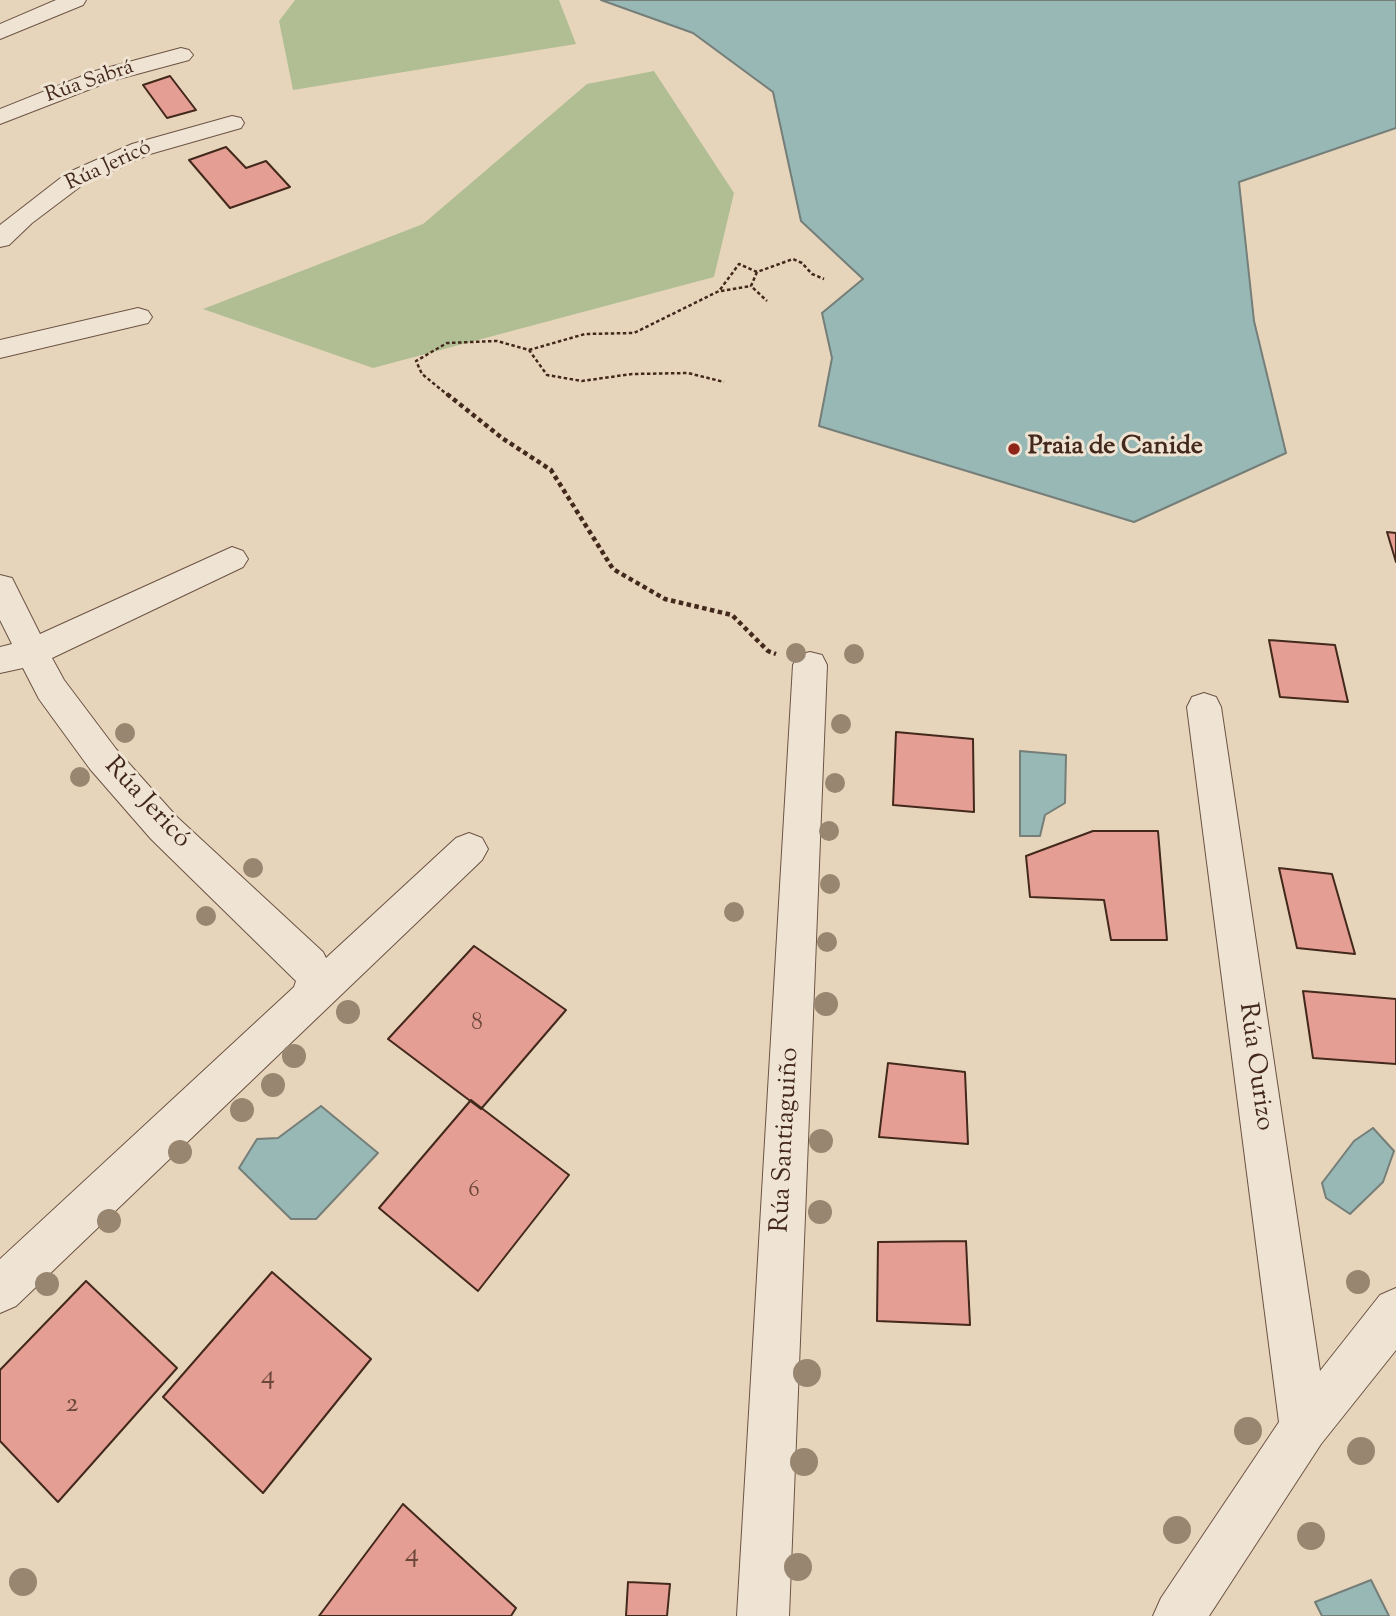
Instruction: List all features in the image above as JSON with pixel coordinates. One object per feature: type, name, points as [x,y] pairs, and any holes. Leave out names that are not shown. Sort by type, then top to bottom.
[{"type":"street","points":[[0,32],[75,0]]},
{"type":"street","name":"Rúa Sabrá","points":[[0,117],[103,76],[181,55]]},
{"type":"street","name":"Rúa Jericó","points":[[0,239],[23,217],[76,178],[141,149],[232,123]]},
{"type":"street","points":[[0,349],[138,317]]},
{"type":"street","points":[[0,678],[17,656],[232,559]]},
{"type":"street","name":"Rúa Jericó","points":[[0,587],[17,656],[51,689],[103,759],[164,828],[309,965],[316,981],[311,996]]},
{"type":"street","name":"Rúa Santiaguiño","points":[[763,1616],[810,665]]},
{"type":"street","name":"Rúa Ourizo","points":[[1205,707],[1304,1427]]},
{"type":"street","points":[[0,1290],[469,849]]},
{"type":"street","points":[[1180,1616],[1304,1427],[1396,1311]]},
{"type":"path","points":[[719,291],[739,264],[757,272],[793,260],[802,263],[811,274],[824,279]]},
{"type":"path","points":[[751,286],[757,272]]},
{"type":"path","points":[[751,286],[719,291],[634,333],[585,334],[529,350],[497,341],[447,343],[416,361],[422,374],[502,438],[551,470],[612,569],[665,599],[732,615],[768,652],[810,665]]},
{"type":"path","points":[[751,286],[767,301]]},
{"type":"path","points":[[529,350],[547,375],[582,381],[632,374],[688,373],[724,382]]},
{"type":"green space","points":[[295,0],[559,0],[576,44],[293,90],[279,21]]},
{"type":"green space","points":[[654,71],[734,193],[714,277],[373,368],[203,309],[423,224],[587,84]]},
{"type":"water","points":[[601,0],[1396,0],[1396,128],[1239,182],[1254,321],[1286,453],[1134,522],[819,426],[832,358],[822,313],[863,279],[801,221],[773,92],[693,33]]},
{"type":"water","points":[[1020,751],[1066,755],[1065,803],[1045,815],[1040,836],[1020,836]]},
{"type":"water","points":[[321,1106],[378,1153],[316,1219],[291,1219],[239,1168],[257,1139],[278,1138]]},
{"type":"water","points":[[1373,1128],[1394,1151],[1383,1182],[1350,1214],[1326,1198],[1322,1183],[1354,1141]]},
{"type":"water","points":[[1371,1580],[1389,1616],[1322,1616],[1315,1602]]},
{"type":"building","points":[[170,76],[196,110],[167,118],[143,85]]},
{"type":"building","points":[[226,147],[246,168],[266,161],[290,187],[230,208],[189,160]]},
{"type":"building","points":[[1387,532],[1396,533],[1396,562]]},
{"type":"building","points":[[1269,640],[1335,645],[1348,702],[1280,697]]},
{"type":"building","points":[[896,732],[973,739],[974,812],[893,805]]},
{"type":"building","points":[[1093,831],[1158,831],[1167,940],[1111,940],[1104,900],[1030,897],[1026,856]]},
{"type":"building","points":[[1279,868],[1332,874],[1355,954],[1297,948]]},
{"type":"building","points":[[474,946],[566,1010],[481,1109],[388,1039]]},
{"type":"building","points":[[1303,991],[1396,999],[1396,1064],[1313,1058]]},
{"type":"building","points":[[888,1063],[965,1072],[968,1144],[879,1137]]},
{"type":"building","points":[[471,1100],[569,1175],[478,1291],[379,1208]]},
{"type":"building","points":[[966,1241],[970,1325],[877,1321],[878,1242]]},
{"type":"building","points":[[272,1272],[371,1359],[263,1493],[163,1397]]},
{"type":"building","points":[[86,1281],[177,1368],[58,1502],[0,1441],[0,1370]]},
{"type":"building","points":[[403,1504],[516,1608],[511,1616],[319,1616]]},
{"type":"building","points":[[628,1582],[670,1584],[667,1616],[626,1616]]},
{"type":"place","name":"Praia de Canide","points":[[1014,449]]}]
